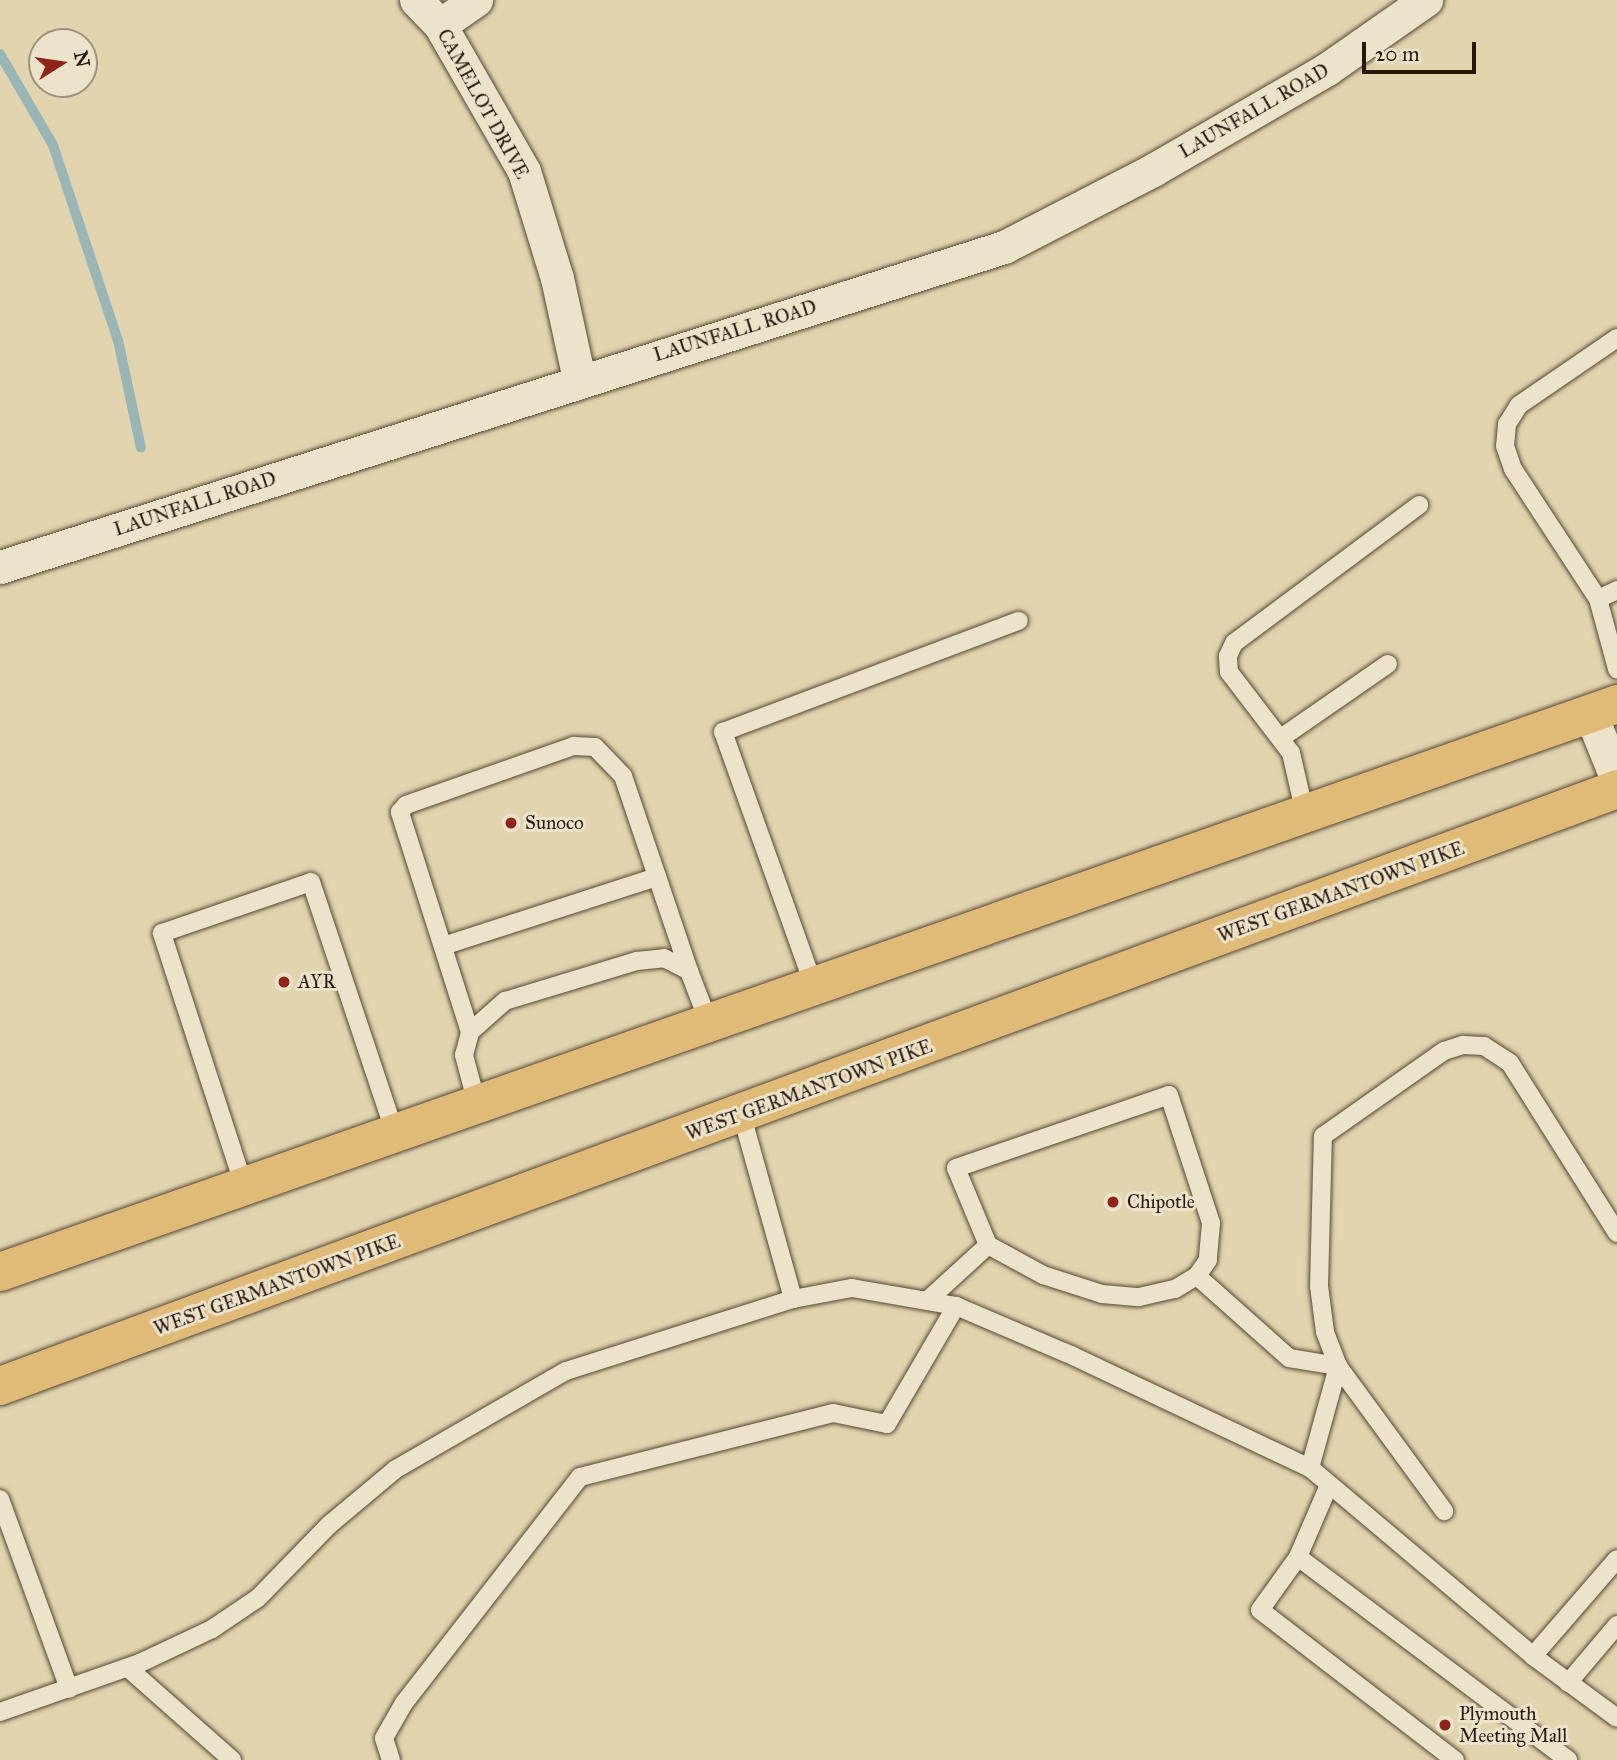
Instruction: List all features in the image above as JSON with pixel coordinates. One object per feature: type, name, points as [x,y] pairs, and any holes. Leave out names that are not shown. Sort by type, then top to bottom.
[{"type":"main road","points":[[0,1272],[1604,709]]},
{"type":"main road","name":"WEST GERMANTOWN PIKE","points":[[0,1387],[742,1116],[1617,789]]},
{"type":"street","name":"CAMELOT DRIVE","points":[[416,0],[440,25],[524,172],[557,278],[579,379]]},
{"type":"street","points":[[440,25],[476,0]]},
{"type":"street","name":"LAUNFALL ROAD","points":[[0,567],[579,379],[1004,247],[1153,170],[1327,69],[1426,0]]},
{"type":"street","points":[[1604,709],[1617,780]]},
{"type":"lane","points":[[1617,338],[1519,405],[1507,424],[1505,446],[1513,469],[1598,599],[1617,670]]},
{"type":"lane","points":[[1304,814],[1291,753],[1229,672],[1228,656],[1234,643],[1419,505]]},
{"type":"lane","points":[[1598,599],[1617,590]]},
{"type":"lane","points":[[814,986],[723,732],[1019,621]]},
{"type":"lane","points":[[1281,738],[1388,664]]},
{"type":"lane","points":[[477,1104],[464,1055],[470,1032],[400,812],[406,805],[574,746],[595,747],[623,776],[709,1023]]},
{"type":"lane","points":[[443,946],[657,877]]},
{"type":"lane","points":[[244,1186],[162,933],[311,882],[395,1133]]},
{"type":"lane","points":[[470,1032],[505,1001],[636,961],[664,958],[689,971]]},
{"type":"lane","points":[[1444,1511],[1338,1366],[1325,1332],[1319,1286],[1323,1136],[1444,1051],[1463,1045],[1484,1046],[1510,1063],[1617,1233]]},
{"type":"lane","points":[[1169,1095],[1212,1223],[1208,1260],[1197,1276],[1175,1289],[1139,1297],[1102,1294],[1061,1283],[988,1245],[956,1168],[1169,1095]]},
{"type":"lane","points":[[742,1116],[793,1299]]},
{"type":"lane","points":[[928,1300],[988,1245]]},
{"type":"lane","points":[[1197,1276],[1289,1358],[1338,1366]]},
{"type":"lane","points":[[2,1706],[69,1689],[128,1668],[212,1629],[258,1598],[329,1525],[387,1477],[473,1420],[566,1371],[793,1299],[852,1288],[956,1307],[1073,1356],[1310,1468],[1533,1656],[1617,1718]]},
{"type":"lane","points":[[391,1760],[384,1738],[404,1703],[580,1477],[833,1413],[887,1424],[956,1307]]},
{"type":"lane","points":[[1310,1468],[1338,1366]]},
{"type":"lane","points":[[1329,1485],[1298,1558],[1260,1610],[1455,1760]]},
{"type":"lane","points":[[0,1499],[69,1689]]},
{"type":"lane","points":[[1298,1558],[1568,1760]]},
{"type":"lane","points":[[1533,1656],[1617,1559]]},
{"type":"lane","points":[[1567,1683],[1617,1625]]},
{"type":"lane","points":[[128,1668],[232,1760]]},
{"type":"waterway","points":[[0,54],[53,145],[118,340],[141,448]]},
{"type":"place","name":"Sunoco","points":[[511,823]]},
{"type":"place","name":"AYR","points":[[284,982]]},
{"type":"place","name":"Chipotle","points":[[1113,1202]]},
{"type":"place","name":"Plymouth Meeting Mall","points":[[1445,1725]]}]
